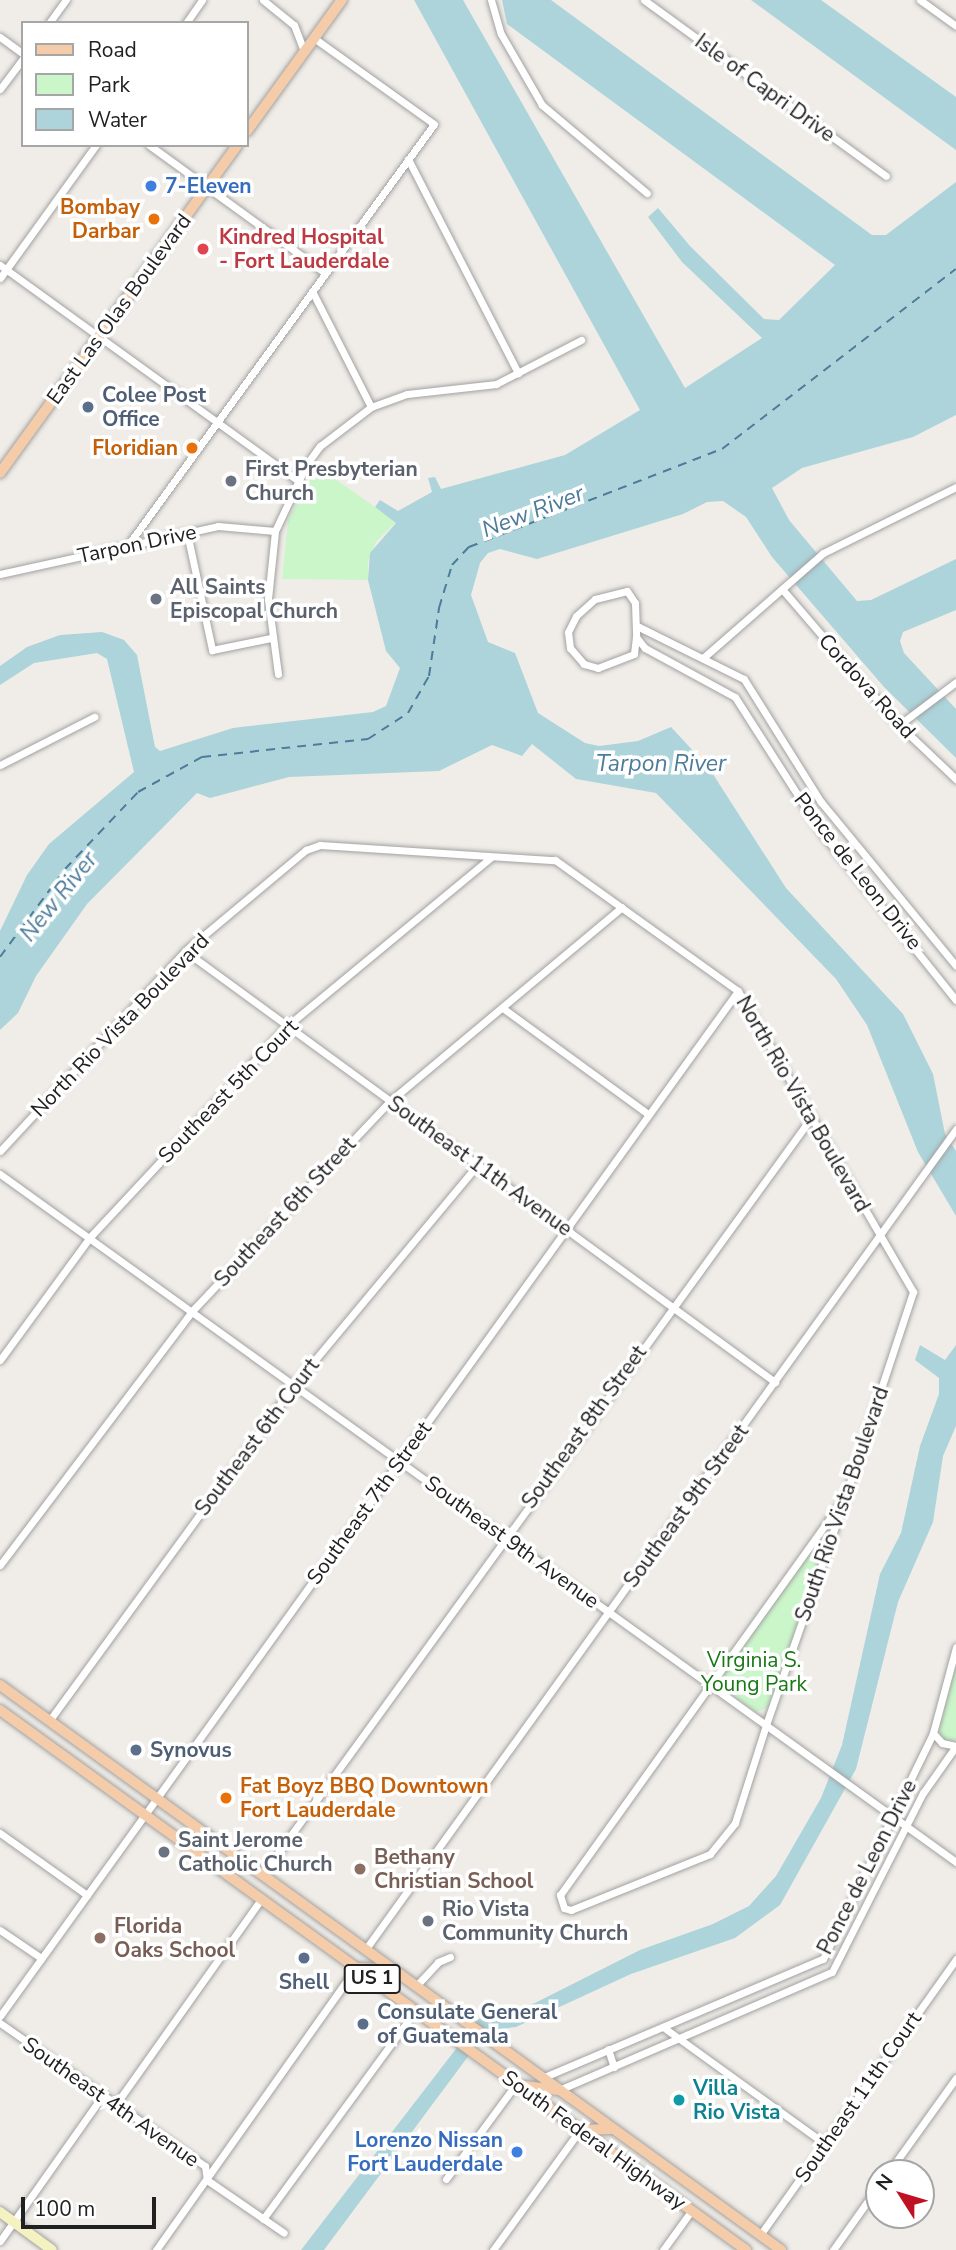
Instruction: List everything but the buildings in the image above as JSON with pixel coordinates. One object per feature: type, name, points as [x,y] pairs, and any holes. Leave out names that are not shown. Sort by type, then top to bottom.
[{"type":"main road","points":[[248,130],[342,0]]},
{"type":"main road","name":"East Las Olas Boulevard","points":[[0,473],[236,147]]},
{"type":"main road","name":"US 1","points":[[0,1683],[415,1986]]},
{"type":"main road","name":"South Federal Highway","points":[[0,1710],[746,2250]]},
{"type":"main road","points":[[331,1950],[358,1953],[365,1950]]},
{"type":"main road","points":[[356,1968],[394,1970]]},
{"type":"main road","name":"South Federal Highway","points":[[415,1986],[781,2250]]},
{"type":"main road","points":[[516,2084],[542,2092],[559,2090]]},
{"type":"main road","points":[[580,2130],[614,2130]]},
{"type":"main road","points":[[0,2212],[52,2250]]},
{"type":"street","points":[[50,21],[66,0]]},
{"type":"street","points":[[187,21],[202,0]]},
{"type":"street","points":[[263,0],[294,25],[304,51]]},
{"type":"street","points":[[491,0],[501,34],[542,105],[647,193]]},
{"type":"street","name":"Isle of Capri Drive","points":[[645,0],[886,176]]},
{"type":"street","points":[[920,0],[956,26]]},
{"type":"street","points":[[0,37],[21,54]]},
{"type":"street","points":[[128,545],[434,124],[314,38]]},
{"type":"street","points":[[0,89],[21,59]]},
{"type":"street","points":[[0,278],[3,267],[94,147]]},
{"type":"street","points":[[152,147],[325,273]]},
{"type":"street","points":[[408,159],[518,373]]},
{"type":"street","points":[[3,267],[298,481]]},
{"type":"street","points":[[312,290],[370,407]]},
{"type":"street","points":[[278,674],[271,638],[268,599],[275,531],[298,481],[320,446],[370,407],[407,394],[470,391],[518,373],[581,340]]},
{"type":"street","points":[[703,658],[823,553],[956,487]]},
{"type":"street","name":"Tarpon Drive","points":[[0,574],[128,545],[240,524],[275,531]]},
{"type":"street","points":[[187,533],[212,650],[271,638]]},
{"type":"street","name":"Cordova Road","points":[[782,589],[899,725],[956,779]]},
{"type":"street","points":[[627,591],[635,603],[636,637],[634,654],[598,668],[584,664],[570,648],[568,632],[576,616],[595,600],[627,591]]},
{"type":"street","name":"Ponce de Leon Drive","points":[[637,626],[744,679],[821,802],[956,966]]},
{"type":"street","name":"Ponce de Leon Drive","points":[[636,637],[645,648],[735,697],[822,833],[956,1000]]},
{"type":"street","points":[[899,725],[941,690],[956,682]]},
{"type":"street","points":[[0,765],[94,717]]},
{"type":"street","name":"North Rio Vista Boulevard","points":[[0,1151],[184,951],[306,850],[320,845],[555,860],[737,991],[880,1235]]},
{"type":"street","name":"Southeast 5th Court","points":[[0,1360],[90,1237],[287,1026],[491,857]]},
{"type":"street","name":"Southeast 6th Street","points":[[0,1565],[192,1310],[390,1101],[504,1009],[622,907]]},
{"type":"street","name":"Southeast 11th Avenue","points":[[184,951],[775,1382]]},
{"type":"street","name":"Southeast 7th Street","points":[[0,2016],[737,991]]},
{"type":"street","points":[[504,1009],[648,1114]]},
{"type":"street","name":"Southeast 8th Street","points":[[262,1875],[672,1306],[811,1118]]},
{"type":"street","name":"Southeast 9th Street","points":[[365,1950],[956,1129]]},
{"type":"street","name":"Southeast 6th Court","points":[[49,1720],[294,1385],[478,1164]]},
{"type":"street","name":"Southeast 9th Avenue","points":[[0,1174],[956,1862]]},
{"type":"street","name":"South Rio Vista Boulevard","points":[[711,1686],[560,1895],[560,1902],[571,1910],[710,1853],[723,1842],[735,1823],[913,1292],[880,1235]]},
{"type":"street","points":[[711,1686],[846,1494]]},
{"type":"street","points":[[810,1546],[825,1556]]},
{"type":"street","name":"Ponce de Leon Drive","points":[[542,2078],[823,1959],[933,1733],[956,1647]]},
{"type":"street","points":[[933,1733],[942,1743],[956,1746]]},
{"type":"street","name":"Ponce de Leon Drive","points":[[559,2090],[832,1972],[906,1826],[956,1746]]},
{"type":"street","points":[[0,1833],[87,1895]]},
{"type":"street","points":[[879,1847],[892,1855]]},
{"type":"street","points":[[116,2104],[261,1899]]},
{"type":"street","points":[[0,1930],[41,1958]]},
{"type":"street","points":[[415,1986],[438,1962],[450,1957]]},
{"type":"street","name":"Southeast 11th Court","points":[[760,2235],[956,1959]]},
{"type":"street","points":[[156,2250],[356,1968]]},
{"type":"street","points":[[263,2219],[415,2011]]},
{"type":"street","name":"Southeast 4th Avenue","points":[[0,2022],[205,2166],[207,2180],[284,2233]]},
{"type":"street","points":[[663,2027],[825,2144]]},
{"type":"street","points":[[608,2049],[614,2067]]},
{"type":"street","points":[[898,2159],[956,2078]]},
{"type":"street","points":[[446,2179],[516,2084]]},
{"type":"street","points":[[0,2241],[103,2095]]},
{"type":"street","points":[[493,2250],[580,2130]]},
{"type":"street","points":[[832,2250],[865,2204]]},
{"type":"street","points":[[663,2250],[692,2210]]},
{"type":"green space","points":[[317,466],[396,522],[376,542],[368,562],[368,580],[282,579],[288,520]]},
{"type":"green space","name":"Virginia S. Young Park","points":[[810,1551],[820,1553],[818,1566],[769,1707],[756,1712],[721,1687],[721,1674]]},
{"type":"green space","points":[[956,1659],[956,1740],[950,1742],[940,1737],[940,1727]]},
{"type":"water","points":[[414,0],[463,0],[685,388],[762,338],[682,262],[648,217],[658,208],[690,246],[764,319],[779,320],[835,265],[507,24],[502,0],[551,0],[872,235],[886,235],[956,182],[956,415],[913,437],[802,468],[772,488],[789,520],[857,601],[871,600],[956,559],[956,610],[903,632],[900,641],[904,653],[956,709],[956,758],[884,687],[772,557],[746,517],[723,501],[707,502],[683,514],[537,559],[500,549],[488,553],[480,563],[471,595],[488,642],[515,653],[538,713],[585,743],[599,746],[638,741],[671,727],[709,768],[786,888],[903,1014],[933,1074],[945,1134],[956,1151],[956,1216],[918,1152],[867,1025],[836,979],[656,793],[576,779],[532,744],[522,756],[492,745],[439,771],[289,777],[210,798],[197,793],[87,904],[36,976],[18,1013],[0,1030],[0,931],[27,875],[49,844],[134,772],[107,659],[97,653],[34,663],[0,685],[0,666],[27,647],[60,635],[102,632],[124,640],[137,655],[155,747],[160,751],[233,728],[373,712],[386,706],[400,668],[386,651],[368,580],[370,553],[396,523],[375,507],[380,500],[398,511],[432,492],[428,478],[435,477],[441,489],[565,455],[640,410]]},
{"type":"water","points":[[751,0],[821,0],[956,97],[956,150]]},
{"type":"water","points":[[920,1345],[945,1360],[956,1345],[956,1426],[943,1456],[933,1522],[898,1602],[856,1769],[780,1905],[735,1938],[631,1974],[516,2027],[487,2031],[324,2250],[301,2250],[479,2019],[535,2003],[640,1950],[713,1924],[749,1906],[776,1876],[821,1798],[842,1745],[880,1574],[901,1533],[920,1446],[939,1394],[939,1378],[915,1360]]},
{"type":"ferry route","points":[[0,957],[65,869],[138,792],[202,757],[368,739],[408,713],[429,676],[439,608],[452,565],[469,547],[722,449],[956,269]]},
{"type":"place","name":"7-Eleven","points":[[151,186]]},
{"type":"place","name":"Bombay Darbar","points":[[154,219]]},
{"type":"place","name":"Kindred Hospital - Fort Lauderdale","points":[[203,249]]},
{"type":"place","name":"Colee Post Office","points":[[88,407]]},
{"type":"place","name":"Floridian","points":[[192,448]]},
{"type":"place","name":"First Presbyterian Church","points":[[231,481]]},
{"type":"place","name":"All Saints Episcopal Church","points":[[156,599]]},
{"type":"place","name":"Synovus","points":[[136,1750]]},
{"type":"place","name":"Fat Boyz BBQ Downtown Fort Lauderdale","points":[[226,1798]]},
{"type":"place","name":"Saint Jerome Catholic Church","points":[[164,1852]]},
{"type":"place","name":"Bethany Christian School","points":[[360,1869]]},
{"type":"place","name":"Rio Vista Community Church","points":[[428,1921]]},
{"type":"place","name":"Florida Oaks School","points":[[100,1938]]},
{"type":"place","name":"Shell","points":[[304,1958]]},
{"type":"place","name":"Consulate General of Guatemala","points":[[363,2024]]},
{"type":"place","name":"Villa Rio Vista","points":[[679,2100]]},
{"type":"place","name":"Lorenzo Nissan Fort Lauderdale","points":[[517,2152]]},
{"type":"water label","name":"New River","points":[[533,512]]},
{"type":"water label","name":"Tarpon River","points":[[661,764]]},
{"type":"water label","name":"New River","points":[[59,897]]}]
